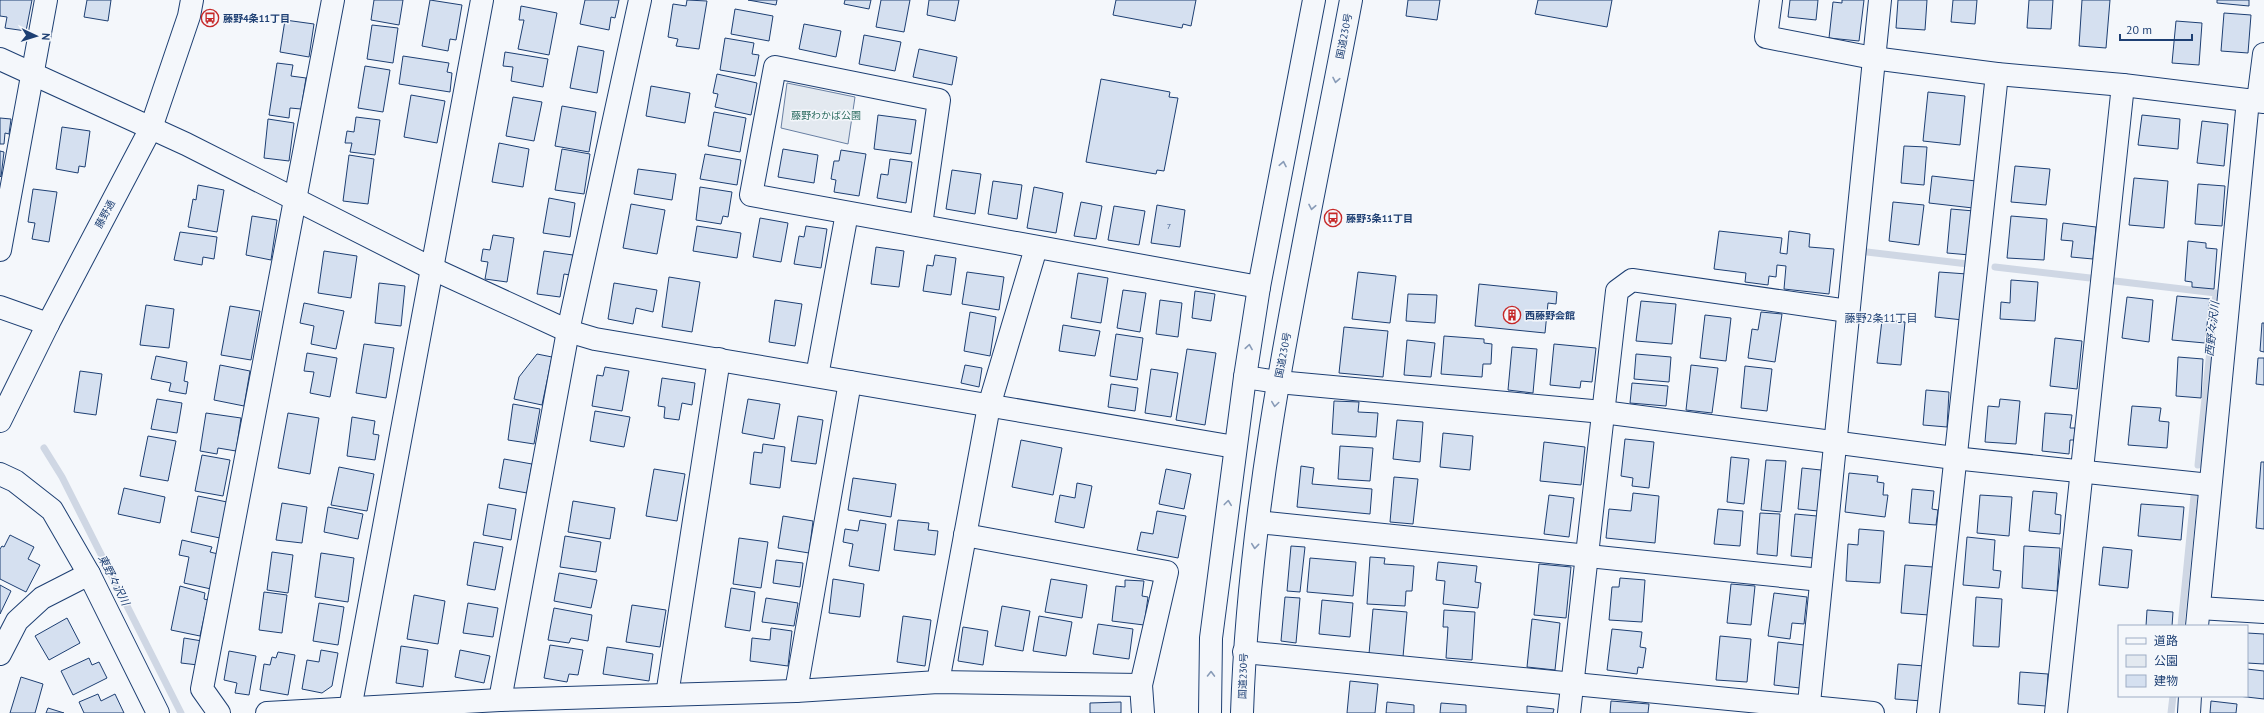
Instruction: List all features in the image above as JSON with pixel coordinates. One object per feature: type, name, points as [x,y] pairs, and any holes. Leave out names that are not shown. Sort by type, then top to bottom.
[{"type":"main road","points":[[0,250],[46,0]]},
{"type":"main road","name":"藤野通","points":[[0,421],[48,324],[151,128],[192,0]]},
{"type":"main road","points":[[219,713],[202,689],[333,0]]},
{"type":"main road","points":[[350,709],[482,0]]},
{"type":"main road","points":[[500,700],[568,331],[640,0]]},
{"type":"main road","points":[[1210,713],[1211,638],[1245,377],[1259,287],[1314,0]]},
{"type":"main road","name":"国道230号","points":[[1242,713],[1244,652],[1258,522],[1278,382],[1351,0]]},
{"type":"main road","points":[[1771,0],[1766,37],[1873,58],[1997,74],[2123,85],[2257,101]]},
{"type":"main road","points":[[1808,710],[1834,441],[1880,0]]},
{"type":"main road","points":[[2264,54],[2210,485],[2198,617],[2264,612]]},
{"type":"main road","points":[[0,59],[32,75],[151,128],[431,268],[568,331],[596,339],[1235,447]]},
{"type":"main road","points":[[921,225],[940,100],[775,67],[751,195],[921,225],[1036,248],[1259,287]]},
{"type":"main road","points":[[1928,713],[1954,458],[1997,74]]},
{"type":"main road","points":[[2056,713],[2123,85]]},
{"type":"main road","points":[[817,376],[847,213]]},
{"type":"main road","points":[[938,682],[989,406],[1036,248]]},
{"type":"main road","points":[[1569,713],[1571,683],[1617,291],[1632,280],[1848,311]]},
{"type":"main road","points":[[0,307],[48,324]]},
{"type":"main road","points":[[667,695],[720,359]]},
{"type":"main road","points":[[1245,377],[1278,382],[1603,412],[1834,441],[1954,458],[2210,485]]},
{"type":"main road","points":[[796,691],[850,382]]},
{"type":"main road","points":[[0,474],[15,481],[52,510],[89,574],[158,713]]},
{"type":"main road","points":[[1258,522],[1820,580]]},
{"type":"main road","points":[[965,535],[1167,572],[1141,685],[1143,713]]},
{"type":"main road","points":[[0,654],[17,621],[42,598],[89,574]]},
{"type":"main road","points":[[1244,652],[1571,683],[1808,710],[1873,713]]},
{"type":"main road","points":[[267,713],[500,700],[796,691],[938,682],[1141,685]]},
{"type":"main road","points":[[2189,713],[2190,697]]},
{"type":"green space","name":"藤野わかば公園","points":[[787,83],[855,97],[848,144],[781,128]]},
{"type":"building","points":[[0,0],[32,0],[26,31],[5,28],[7,17],[0,16]]},
{"type":"building","points":[[87,0],[111,0],[108,21],[84,17]]},
{"type":"building","points":[[374,0],[403,0],[399,25],[371,20]]},
{"type":"building","points":[[430,0],[462,5],[456,40],[450,39],[448,51],[422,46]]},
{"type":"building","points":[[585,0],[619,0],[615,18],[611,17],[609,30],[580,24]]},
{"type":"building","points":[[687,0],[707,1],[699,49],[676,46],[678,39],[668,37],[673,4],[686,6]]},
{"type":"building","points":[[748,0],[777,0],[776,5]]},
{"type":"building","points":[[845,0],[871,0],[869,9],[844,4]]},
{"type":"building","points":[[881,0],[910,0],[904,32],[876,27]]},
{"type":"building","points":[[929,0],[959,0],[955,21],[927,15]]},
{"type":"building","points":[[1116,0],[1196,0],[1191,26],[1183,24],[1182,28],[1113,15]]},
{"type":"building","points":[[1408,0],[1440,0],[1437,20],[1406,16]]},
{"type":"building","points":[[1538,0],[1612,0],[1607,27],[1535,14]]},
{"type":"building","points":[[1790,0],[1818,0],[1816,20],[1788,17]]},
{"type":"building","points":[[1842,0],[1864,0],[1859,41],[1829,38],[1833,2],[1842,3]]},
{"type":"building","points":[[1898,0],[1927,0],[1925,30],[1896,28]]},
{"type":"building","points":[[1953,0],[1977,0],[1975,24],[1951,22]]},
{"type":"building","points":[[2029,0],[2053,0],[2051,29],[2027,28]]},
{"type":"building","points":[[2082,0],[2110,0],[2106,48],[2079,46]]},
{"type":"building","points":[[2217,0],[2249,0],[2249,6],[2217,3]]},
{"type":"building","points":[[521,6],[557,13],[549,55],[518,49],[524,20],[519,20]]},
{"type":"building","points":[[735,9],[773,16],[769,41],[731,34]]},
{"type":"building","points":[[2224,13],[2251,15],[2248,53],[2221,51]]},
{"type":"building","points":[[285,20],[314,24],[309,57],[280,52]]},
{"type":"building","points":[[2176,21],[2202,23],[2199,65],[2172,63]]},
{"type":"building","points":[[804,24],[841,31],[836,57],[799,49]]},
{"type":"building","points":[[372,25],[398,28],[393,63],[367,59]]},
{"type":"building","points":[[864,35],[901,42],[895,71],[859,64]]},
{"type":"building","points":[[725,38],[754,43],[752,54],[759,55],[755,76],[720,70]]},
{"type":"building","points":[[578,46],[604,51],[597,93],[570,88]]},
{"type":"building","points":[[919,49],[957,57],[952,85],[913,77]]},
{"type":"building","points":[[505,52],[548,59],[543,87],[511,81],[513,67],[503,66]]},
{"type":"building","points":[[403,56],[449,63],[447,72],[452,73],[450,92],[399,84]]},
{"type":"building","points":[[277,63],[293,65],[291,76],[306,78],[301,109],[290,108],[289,118],[269,115]]},
{"type":"building","points":[[365,66],[390,70],[383,112],[358,108]]},
{"type":"building","points":[[717,74],[757,83],[751,115],[715,107],[718,94],[713,93]]},
{"type":"building","points":[[1101,79],[1170,92],[1169,97],[1178,98],[1164,171],[1157,170],[1156,174],[1086,162]]},
{"type":"building","points":[[651,86],[690,93],[685,123],[646,116]]},
{"type":"building","points":[[1928,92],[1965,96],[1960,145],[1923,141]]},
{"type":"building","points":[[411,95],[445,101],[437,143],[404,137]]},
{"type":"building","points":[[513,97],[542,102],[534,141],[506,136]]},
{"type":"building","points":[[562,106],[596,112],[589,152],[555,146]]},
{"type":"building","points":[[714,112],[746,118],[740,152],[708,146]]},
{"type":"building","points":[[878,115],[916,120],[911,154],[874,149]]},
{"type":"building","points":[[2142,115],[2180,119],[2178,149],[2138,145]]},
{"type":"building","points":[[356,117],[380,120],[375,155],[350,152],[352,143],[345,143],[347,131],[354,132]]},
{"type":"building","points":[[0,118],[11,119],[9,134],[5,133],[4,144],[0,144]]},
{"type":"building","points":[[268,119],[294,123],[289,161],[264,158]]},
{"type":"building","points":[[2202,121],[2228,124],[2224,166],[2197,163]]},
{"type":"building","points":[[62,127],[90,131],[85,167],[79,166],[78,173],[56,169]]},
{"type":"building","points":[[499,143],[529,149],[523,187],[492,182]]},
{"type":"building","points":[[1904,146],[1927,147],[1924,185],[1901,183]]},
{"type":"building","points":[[562,149],[590,154],[584,194],[555,190]]},
{"type":"building","points":[[783,149],[818,155],[814,183],[778,177]]},
{"type":"building","points":[[841,150],[866,154],[859,196],[834,192],[836,180],[831,179],[834,161],[839,161]]},
{"type":"building","points":[[0,151],[4,152],[1,177],[0,176]]},
{"type":"building","points":[[705,154],[741,160],[737,185],[700,179]]},
{"type":"building","points":[[349,155],[374,159],[368,204],[343,201]]},
{"type":"building","points":[[890,159],[912,162],[906,203],[877,198],[881,174],[888,175]]},
{"type":"building","points":[[2015,166],[2050,169],[2046,205],[2011,202]]},
{"type":"building","points":[[638,169],[676,174],[672,200],[634,194]]},
{"type":"building","points":[[952,170],[981,174],[975,214],[946,209]]},
{"type":"building","points":[[1932,176],[1976,181],[1973,208],[1929,203]]},
{"type":"building","points":[[2134,178],[2168,181],[2164,228],[2129,225]]},
{"type":"building","points":[[993,181],[1022,185],[1017,219],[988,214]]},
{"type":"building","points":[[2198,184],[2225,186],[2222,226],[2195,224]]},
{"type":"building","points":[[198,185],[224,190],[217,232],[188,227],[193,199],[196,200]]},
{"type":"building","points":[[700,187],[732,192],[728,217],[723,216],[721,224],[696,220]]},
{"type":"building","points":[[1034,187],[1063,193],[1056,233],[1027,228]]},
{"type":"building","points":[[33,189],[57,192],[49,242],[32,239],[35,223],[28,222]]},
{"type":"building","points":[[549,198],[575,203],[570,237],[543,233]]},
{"type":"building","points":[[1081,202],[1102,206],[1096,239],[1074,236]]},
{"type":"building","points":[[1893,202],[1924,205],[1919,245],[1889,241]]},
{"type":"building","points":[[631,204],[665,210],[657,254],[623,248]]},
{"type":"building","points":[[1157,205],[1185,210],[1180,247],[1151,243]]},
{"type":"building","points":[[1114,206],[1145,211],[1139,245],[1108,240]]},
{"type":"building","points":[[1951,209],[1974,211],[1970,255],[1947,253]]},
{"type":"building","points":[[252,216],[277,220],[271,260],[246,255]]},
{"type":"building","points":[[2011,216],[2047,219],[2044,260],[2007,258]]},
{"type":"building","points":[[760,218],[788,223],[781,262],[753,257]]},
{"type":"building","points":[[2063,223],[2096,227],[2093,259],[2071,257],[2073,241],[2061,240]]},
{"type":"building","points":[[697,226],[741,233],[737,258],[693,251]]},
{"type":"building","points":[[806,226],[827,229],[821,268],[794,264],[799,236],[804,237]]},
{"type":"building","points":[[1719,231],[1782,238],[1780,253],[1787,254],[1789,231],[1810,234],[1809,247],[1834,249],[1829,294],[1784,289],[1786,266],[1777,265],[1776,277],[1769,276],[1768,285],[1745,282],[1746,273],[1714,269]]},
{"type":"building","points":[[180,232],[217,237],[214,259],[203,257],[202,265],[174,260]]},
{"type":"building","points":[[493,235],[514,238],[507,282],[485,279],[488,262],[481,261],[483,249],[490,250]]},
{"type":"building","points":[[2188,241],[2206,243],[2206,248],[2217,249],[2214,289],[2192,287],[2192,282],[2185,281]]},
{"type":"building","points":[[876,247],[904,251],[899,287],[871,284]]},
{"type":"building","points":[[324,251],[357,256],[351,298],[318,293]]},
{"type":"building","points":[[544,251],[573,255],[570,275],[564,274],[560,297],[537,294]]},
{"type":"building","points":[[935,255],[956,258],[951,295],[923,291],[927,265],[933,266]]},
{"type":"building","points":[[967,272],[1004,277],[999,310],[962,304]]},
{"type":"building","points":[[1358,272],[1396,276],[1390,323],[1352,319]]},
{"type":"building","points":[[1939,272],[1967,274],[1963,320],[1935,317]]},
{"type":"building","points":[[1078,273],[1108,278],[1101,323],[1071,318]]},
{"type":"building","points":[[669,277],[700,282],[692,332],[662,327]]},
{"type":"building","points":[[2011,280],[2038,282],[2035,321],[2000,319],[2001,302],[2010,303]]},
{"type":"building","points":[[379,283],[405,286],[401,326],[375,323]]},
{"type":"building","points":[[614,283],[657,290],[653,312],[636,308],[633,324],[608,319]]},
{"type":"building","name":"西藤野会館","points":[[1479,284],[1557,292],[1556,304],[1548,303],[1545,333],[1475,326]]},
{"type":"building","points":[[1123,290],[1146,293],[1140,332],[1117,328]]},
{"type":"building","points":[[1195,291],[1215,294],[1211,321],[1192,318]]},
{"type":"building","points":[[1408,294],[1437,295],[1435,323],[1406,321]]},
{"type":"building","points":[[2177,296],[2210,299],[2205,343],[2172,340]]},
{"type":"building","points":[[2127,297],[2153,300],[2149,342],[2122,338]]},
{"type":"building","points":[[775,300],[802,304],[795,346],[769,342]]},
{"type":"building","points":[[1160,300],[1182,303],[1178,337],[1156,334]]},
{"type":"building","points":[[1641,301],[1676,304],[1672,344],[1636,341]]},
{"type":"building","points":[[304,303],[344,311],[336,349],[311,344],[314,326],[300,323]]},
{"type":"building","points":[[146,305],[174,309],[169,348],[140,345]]},
{"type":"building","points":[[230,306],[260,311],[251,360],[221,355]]},
{"type":"building","points":[[970,312],[996,317],[990,356],[964,351]]},
{"type":"building","points":[[1761,312],[1782,314],[1775,362],[1748,358],[1752,329],[1758,330]]},
{"type":"building","points":[[1705,315],[1731,318],[1726,361],[1700,358]]},
{"type":"building","points":[[1882,320],[1905,322],[1901,365],[1877,363]]},
{"type":"building","points":[[2262,323],[2264,323],[2264,352],[2260,351]]},
{"type":"building","points":[[1063,325],[1100,331],[1095,356],[1059,351]]},
{"type":"building","points":[[1344,327],[1388,331],[1383,377],[1339,373]]},
{"type":"building","points":[[1116,334],[1143,338],[1137,380],[1110,376]]},
{"type":"building","points":[[1444,336],[1484,339],[1484,343],[1492,344],[1491,364],[1483,364],[1482,377],[1441,374]]},
{"type":"building","points":[[2055,338],[2082,341],[2077,389],[2050,386]]},
{"type":"building","points":[[1407,340],[1435,343],[1431,377],[1404,375]]},
{"type":"building","points":[[364,344],[394,348],[386,398],[356,393]]},
{"type":"building","points":[[1554,344],[1596,348],[1592,382],[1581,381],[1580,388],[1550,385]]},
{"type":"building","points":[[1512,347],[1537,349],[1533,393],[1508,390]]},
{"type":"building","points":[[1187,349],[1216,353],[1205,425],[1176,420]]},
{"type":"building","points":[[307,353],[337,358],[330,397],[310,393],[314,372],[304,371]]},
{"type":"building","points":[[537,354],[552,357],[542,405],[514,399],[519,377]]},
{"type":"building","points":[[1636,354],[1671,357],[1669,382],[1634,379]]},
{"type":"building","points":[[156,356],[187,362],[184,381],[188,382],[186,394],[169,391],[171,383],[151,379]]},
{"type":"building","points":[[2178,357],[2203,359],[2201,398],[2176,396]]},
{"type":"building","points":[[2258,358],[2264,358],[2264,385],[2256,384]]},
{"type":"building","points":[[220,365],[250,371],[244,406],[214,400]]},
{"type":"building","points":[[965,365],[982,368],[979,387],[961,383]]},
{"type":"building","points":[[1691,365],[1718,368],[1712,413],[1686,410]]},
{"type":"building","points":[[1745,366],[1772,369],[1767,411],[1741,408]]},
{"type":"building","points":[[605,367],[629,371],[622,411],[592,406],[597,375],[603,376]]},
{"type":"building","points":[[1151,369],[1178,373],[1171,417],[1145,413]]},
{"type":"building","points":[[80,371],[102,374],[96,415],[74,412]]},
{"type":"building","points":[[662,378],[695,383],[692,405],[682,403],[679,420],[664,418],[665,407],[658,406]]},
{"type":"building","points":[[1632,383],[1668,386],[1666,406],[1630,403]]},
{"type":"building","points":[[1111,384],[1138,388],[1135,411],[1108,407]]},
{"type":"building","points":[[1926,390],[1949,392],[1947,427],[1923,425]]},
{"type":"building","points":[[157,399],[182,403],[177,433],[151,429]]},
{"type":"building","points":[[748,399],[780,404],[774,439],[742,433]]},
{"type":"building","points":[[2000,399],[2020,401],[2016,444],[1985,442],[1988,406],[1999,407]]},
{"type":"building","points":[[1334,401],[1359,402],[1358,412],[1378,413],[1376,437],[1332,434]]},
{"type":"building","points":[[513,404],[540,409],[534,444],[508,440]]},
{"type":"building","points":[[2132,406],[2161,408],[2159,421],[2169,422],[2167,448],[2128,445]]},
{"type":"building","points":[[595,411],[630,417],[624,447],[590,441]]},
{"type":"building","points":[[206,413],[241,418],[236,451],[218,448],[217,454],[200,451]]},
{"type":"building","points":[[288,413],[319,418],[310,474],[278,468]]},
{"type":"building","points":[[2045,413],[2072,415],[2070,428],[2075,428],[2074,440],[2070,440],[2069,454],[2042,451]]},
{"type":"building","points":[[798,416],[823,420],[816,464],[791,461]]},
{"type":"building","points":[[352,417],[375,421],[373,434],[379,435],[375,460],[347,456]]},
{"type":"building","points":[[1397,420],[1423,422],[1420,462],[1393,459]]},
{"type":"building","points":[[1443,433],[1473,436],[1470,470],[1440,467]]},
{"type":"building","points":[[148,436],[176,441],[168,481],[140,476]]},
{"type":"building","points":[[1625,439],[1654,442],[1649,488],[1632,486],[1633,478],[1621,476]]},
{"type":"building","points":[[1021,440],[1062,448],[1053,495],[1012,487]]},
{"type":"building","points":[[1544,442],[1585,447],[1581,485],[1540,481]]},
{"type":"building","points":[[763,444],[785,447],[780,488],[750,484],[754,452],[762,453]]},
{"type":"building","points":[[1340,446],[1373,448],[1370,481],[1338,479]]},
{"type":"building","points":[[202,455],[230,460],[223,496],[195,491]]},
{"type":"building","points":[[1731,457],[1749,459],[1744,504],[1727,502]]},
{"type":"building","points":[[504,459],[532,464],[527,493],[499,488]]},
{"type":"building","points":[[1766,460],[1786,461],[1781,512],[1761,510]]},
{"type":"building","points":[[2261,462],[2264,462],[2264,529],[2256,528]]},
{"type":"building","points":[[1301,466],[1314,468],[1312,484],[1372,489],[1370,514],[1297,507]]},
{"type":"building","points":[[339,467],[374,474],[367,511],[331,505]]},
{"type":"building","points":[[1802,468],[1821,470],[1818,511],[1798,509]]},
{"type":"building","points":[[654,469],[685,474],[677,521],[646,516]]},
{"type":"building","points":[[1166,469],[1191,474],[1184,509],[1159,504]]},
{"type":"building","points":[[1849,473],[1878,476],[1877,482],[1884,483],[1883,495],[1888,495],[1885,517],[1845,512]]},
{"type":"building","points":[[1394,477],[1418,479],[1413,524],[1390,522]]},
{"type":"building","points":[[853,478],[896,484],[891,517],[848,510]]},
{"type":"building","points":[[1077,483],[1092,486],[1084,528],[1055,522],[1060,495],[1075,498]]},
{"type":"building","points":[[124,488],[165,497],[160,523],[118,514]]},
{"type":"building","points":[[1912,489],[1934,491],[1932,509],[1938,510],[1936,525],[1909,523]]},
{"type":"building","points":[[2033,491],[2057,493],[2055,514],[2061,515],[2060,534],[2029,531]]},
{"type":"building","points":[[1633,493],[1659,496],[1655,543],[1606,538],[1609,509],[1631,511]]},
{"type":"building","points":[[1549,495],[1574,498],[1569,537],[1544,534]]},
{"type":"building","points":[[1980,495],[2012,497],[2009,536],[1977,533]]},
{"type":"building","points":[[198,496],[227,502],[220,538],[191,532]]},
{"type":"building","points":[[573,501],[615,508],[610,539],[568,532]]},
{"type":"building","points":[[282,503],[307,507],[302,543],[276,540]]},
{"type":"building","points":[[488,504],[516,509],[511,540],[483,535]]},
{"type":"building","points":[[2141,504],[2184,507],[2181,540],[2138,536]]},
{"type":"building","points":[[328,507],[363,514],[358,539],[324,532]]},
{"type":"building","points":[[1718,509],[1743,511],[1740,546],[1714,544]]},
{"type":"building","points":[[1157,511],[1186,516],[1178,558],[1137,550],[1141,532],[1153,534]]},
{"type":"building","points":[[1760,513],[1780,514],[1777,556],[1757,554]]},
{"type":"building","points":[[1795,514],[1817,516],[1813,558],[1791,556]]},
{"type":"building","points":[[783,516],[813,521],[809,553],[778,548]]},
{"type":"building","points":[[860,520],[886,524],[879,571],[849,566],[853,544],[843,542],[845,529],[858,531]]},
{"type":"building","points":[[898,520],[929,523],[928,530],[938,531],[935,555],[894,550]]},
{"type":"building","points":[[1859,529],[1884,531],[1880,583],[1846,581],[1848,544],[1858,545]]},
{"type":"building","points":[[10,535],[34,547],[28,559],[40,565],[26,592],[0,579],[0,549],[2,546],[4,547]]},
{"type":"building","points":[[565,536],[601,542],[596,572],[560,567]]},
{"type":"building","points":[[1967,537],[1995,540],[1993,570],[2001,571],[1999,588],[1963,585]]},
{"type":"building","points":[[739,538],[768,542],[761,588],[733,584]]},
{"type":"building","points":[[182,540],[212,547],[210,552],[218,554],[211,589],[184,583],[189,557],[179,555]]},
{"type":"building","points":[[474,542],[503,547],[495,590],[467,585]]},
{"type":"building","points":[[1291,546],[1305,547],[1300,592],[1287,591]]},
{"type":"building","points":[[2024,546],[2060,548],[2057,591],[2022,588]]},
{"type":"building","points":[[2103,547],[2132,550],[2128,588],[2099,585]]},
{"type":"building","points":[[272,552],[293,555],[288,593],[267,590]]},
{"type":"building","points":[[321,553],[354,558],[348,602],[315,597]]},
{"type":"building","points":[[1370,557],[1385,558],[1384,564],[1414,566],[1412,591],[1406,591],[1405,606],[1367,604]]},
{"type":"building","points":[[1310,558],[1356,562],[1353,596],[1307,592]]},
{"type":"building","points":[[776,560],[803,563],[800,587],[773,583]]},
{"type":"building","points":[[1438,562],[1477,566],[1475,582],[1481,583],[1478,608],[1443,604],[1445,581],[1436,580]]},
{"type":"building","points":[[1539,564],[1571,567],[1566,618],[1534,615]]},
{"type":"building","points":[[1905,565],[1933,567],[1929,615],[1901,613]]},
{"type":"building","points":[[559,573],[597,580],[591,608],[554,601]]},
{"type":"building","points":[[1620,578],[1645,580],[1642,622],[1609,620],[1612,587],[1619,587]]},
{"type":"building","points":[[833,579],[864,584],[860,617],[829,613]]},
{"type":"building","points":[[1051,579],[1087,585],[1082,618],[1045,612]]},
{"type":"building","points":[[1125,580],[1144,581],[1142,596],[1148,597],[1144,625],[1112,621],[1116,586],[1125,587]]},
{"type":"building","points":[[1731,584],[1755,586],[1751,625],[1727,623]]},
{"type":"building","points":[[0,585],[11,591],[0,614]]},
{"type":"building","points":[[180,586],[205,593],[204,599],[208,600],[200,636],[171,630]]},
{"type":"building","points":[[731,588],[755,592],[750,631],[725,627]]},
{"type":"building","points":[[264,592],[287,595],[282,633],[259,630]]},
{"type":"building","points":[[1774,593],[1807,597],[1804,624],[1792,623],[1790,639],[1768,636]]},
{"type":"building","points":[[414,595],[445,601],[438,644],[407,639]]},
{"type":"building","points":[[1285,597],[1300,598],[1296,643],[1281,641]]},
{"type":"building","points":[[1976,597],[2002,599],[1999,647],[1973,646]]},
{"type":"building","points":[[766,598],[798,603],[794,626],[762,622]]},
{"type":"building","points":[[1322,600],[1353,603],[1350,637],[1319,634]]},
{"type":"building","points":[[319,603],[344,607],[338,645],[313,641]]},
{"type":"building","points":[[468,603],[498,608],[493,637],[463,633]]},
{"type":"building","points":[[632,605],[666,610],[660,647],[626,642]]},
{"type":"building","points":[[1002,606],[1030,611],[1023,651],[995,646]]},
{"type":"building","points":[[554,608],[592,615],[588,641],[571,638],[569,643],[548,640]]},
{"type":"building","points":[[1373,609],[1407,612],[1403,657],[1369,654]]},
{"type":"building","points":[[1444,610],[1475,612],[1472,660],[1446,658],[1448,627],[1443,627]]},
{"type":"building","points":[[2147,610],[2173,612],[2172,625],[2146,625]]},
{"type":"building","points":[[903,616],[931,620],[925,666],[897,662]]},
{"type":"building","points":[[1039,616],[1072,622],[1066,656],[1033,651]]},
{"type":"building","points":[[67,618],[80,643],[49,660],[35,636]]},
{"type":"building","points":[[1532,619],[1560,623],[1555,670],[1527,667]]},
{"type":"building","points":[[1098,624],[1133,629],[1129,659],[1093,654]]},
{"type":"building","points":[[963,627],[988,631],[983,665],[958,661]]},
{"type":"building","points":[[771,628],[792,631],[788,666],[750,661],[752,638],[770,640]]},
{"type":"building","points":[[1612,629],[1642,632],[1640,647],[1646,648],[1643,668],[1638,667],[1637,674],[1607,670]]},
{"type":"building","points":[[2248,633],[2264,634],[2264,664],[2248,663]]},
{"type":"building","points":[[1720,636],[1751,639],[1747,682],[1716,680]]},
{"type":"building","points":[[184,638],[202,641],[198,665],[181,663]]},
{"type":"building","points":[[1778,642],[1804,645],[1800,688],[1774,685]]},
{"type":"building","points":[[550,645],[583,650],[578,675],[569,674],[567,682],[544,678]]},
{"type":"building","points":[[401,646],[428,650],[423,687],[396,683]]},
{"type":"building","points":[[607,647],[653,654],[649,681],[603,674]]},
{"type":"building","points":[[321,650],[338,653],[332,686],[322,693],[302,689],[307,660],[319,662]]},
{"type":"building","points":[[460,650],[490,656],[484,683],[455,677]]},
{"type":"building","points":[[229,651],[256,656],[249,695],[235,693],[237,683],[224,680]]},
{"type":"building","points":[[278,652],[295,655],[288,695],[260,690],[264,664],[270,665],[272,657],[276,658]]},
{"type":"building","points":[[89,658],[92,665],[99,662],[107,678],[73,695],[61,671]]},
{"type":"building","points":[[1898,664],[1925,666],[1922,701],[1895,699]]},
{"type":"building","points":[[2248,669],[2264,671],[2264,699],[2247,697],[2248,697]]},
{"type":"building","points":[[2020,672],[2048,674],[2046,706],[2018,704]]},
{"type":"building","points":[[21,677],[43,684],[35,713],[10,713]]},
{"type":"building","points":[[1350,681],[1378,684],[1375,713],[1347,713]]},
{"type":"building","points":[[98,694],[101,701],[115,694],[124,713],[84,713],[79,702]]},
{"type":"building","points":[[1611,701],[1649,704],[1648,713],[1610,713]]},
{"type":"building","points":[[2211,701],[2237,704],[2236,713],[2210,713]]},
{"type":"building","points":[[1121,702],[1121,713],[1090,713],[1090,703]]},
{"type":"building","points":[[1387,702],[1414,705],[1414,713],[1386,713]]},
{"type":"building","points":[[1441,703],[1466,705],[1466,713],[1440,713]]},
{"type":"building","points":[[1527,706],[1554,709],[1553,713],[1527,713]]},
{"type":"building","points":[[48,708],[64,713],[46,713]]},
{"type":"waterway","name":"西野々沢川","points":[[1867,252],[1968,264]]},
{"type":"waterway","name":"西野々沢川","points":[[1995,267],[2090,278]]},
{"type":"waterway","name":"西野々沢川","points":[[2115,281],[2216,293],[2198,465]]},
{"type":"waterway","name":"東野々沢川","points":[[44,448],[62,477],[181,713]]},
{"type":"waterway","name":"西野々沢川","points":[[2181,625],[2194,496]]},
{"type":"waterway","name":"西野々沢川","points":[[2171,713],[2173,697]]},
{"type":"place","name":"藤野4条11丁目","points":[[210,18]]},
{"type":"place","name":"藤野3条11丁目","points":[[1333,218]]},
{"type":"place","name":"西藤野会館","points":[[1512,315]]},
{"type":"district","name":"藤野2条11丁目","points":[[1881,318]]}]
